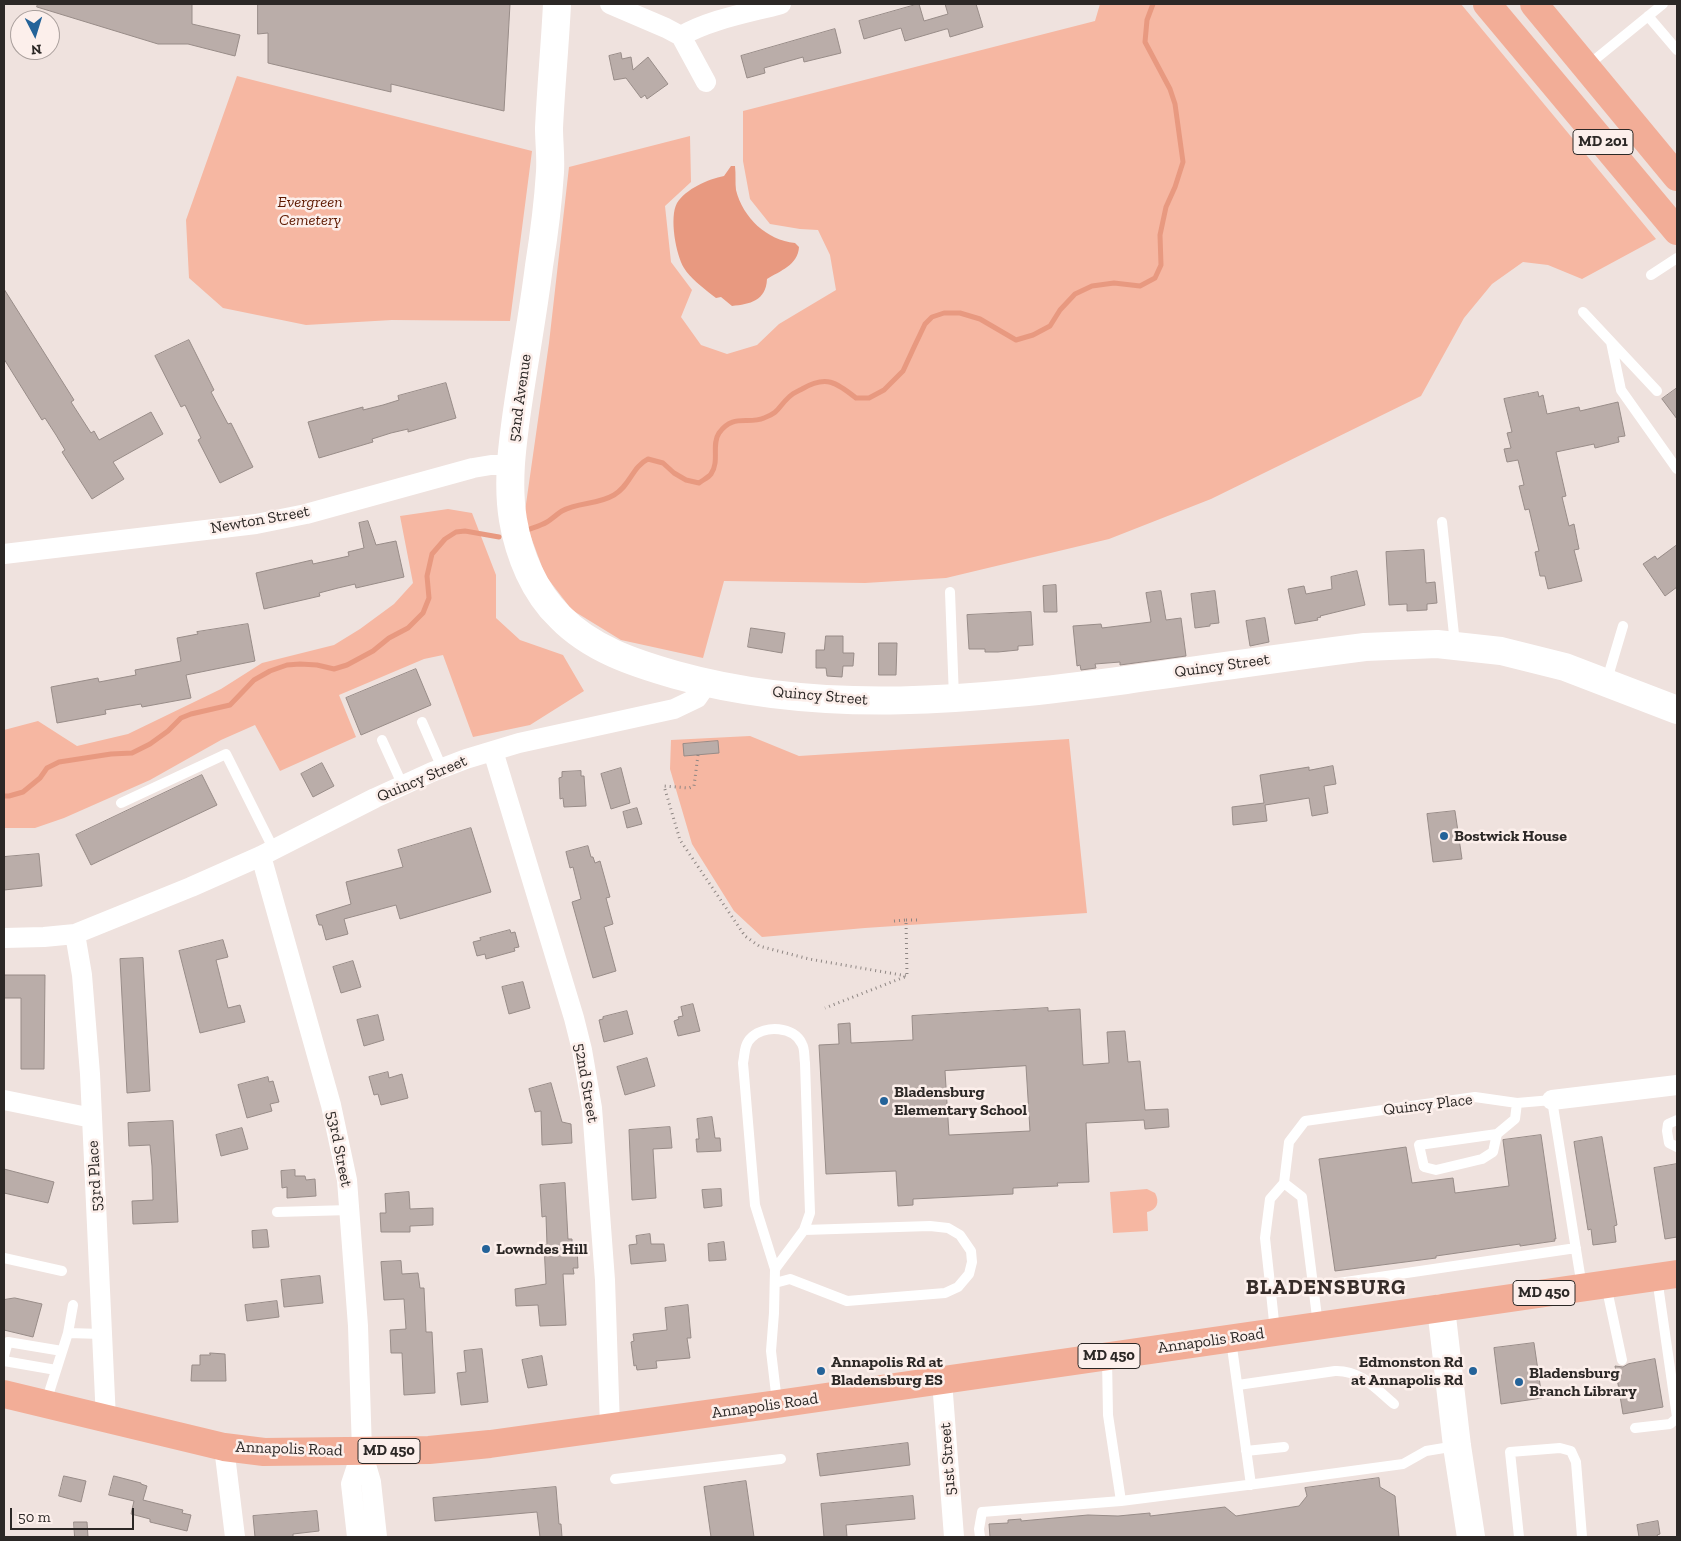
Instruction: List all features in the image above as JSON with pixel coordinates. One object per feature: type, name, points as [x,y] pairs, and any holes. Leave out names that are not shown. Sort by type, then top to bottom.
[{"type":"main road","name":"MD 201","points":[[1488,4],[1677,231]]},
{"type":"main road","name":"MD 201","points":[[1534,4],[1677,177]]},
{"type":"main road","points":[[1528,53],[1586,67]]},
{"type":"main road","name":"Annapolis Road","points":[[4,1394],[224,1447],[264,1452],[429,1450],[490,1444],[777,1404],[1667,1275]]},
{"type":"street","name":"52nd Avenue","points":[[557,4],[549,130],[550,169],[546,210],[511,465],[512,509],[517,537],[532,580],[549,606],[573,629],[603,648],[642,664],[708,682]]},
{"type":"street","points":[[610,4],[681,36],[706,82]]},
{"type":"street","points":[[681,36],[714,22],[781,4]]},
{"type":"street","name":"Newton Street","points":[[4,554],[256,524],[306,514],[473,468],[491,465],[511,465]]},
{"type":"street","name":"Quincy Street","points":[[4,938],[75,934],[268,853],[442,768],[519,743],[674,709],[697,698],[706,688],[708,682],[782,694],[842,699],[898,701],[954,699],[1079,686],[1366,647],[1413,644],[1455,645],[1501,651],[1565,666],[1677,710]]},
{"type":"street","name":"52nd Street","points":[[493,751],[574,1018],[589,1083],[605,1280],[610,1427]]},
{"type":"street","name":"53rd Street","points":[[268,853],[331,1105],[347,1180],[358,1326],[362,1451]]},
{"type":"street","name":"53rd Place","points":[[75,934],[82,975],[92,1118],[106,1420]]},
{"type":"street","name":"Quincy Place","points":[[1552,1100],[1677,1085]]},
{"type":"street","points":[[4,1100],[92,1118]]},
{"type":"street","points":[[1441,1308],[1457,1446],[1471,1537]]},
{"type":"street","name":"51st Street","points":[[944,1380],[943,1394],[954,1537]]},
{"type":"street","points":[[224,1447],[235,1537]]},
{"type":"street","points":[[357,1537],[351,1484],[362,1451]]},
{"type":"street","points":[[362,1451],[372,1482],[377,1537]]},
{"type":"lane","points":[[1586,67],[1663,4]]},
{"type":"lane","points":[[1648,16],[1676,46]]},
{"type":"lane","points":[[1651,275],[1677,258]]},
{"type":"lane","points":[[1583,312],[1657,391]]},
{"type":"lane","points":[[1611,342],[1621,390],[1677,469]]},
{"type":"lane","points":[[1442,522],[1455,645]]},
{"type":"lane","points":[[950,592],[954,699]]},
{"type":"lane","points":[[1606,682],[1623,626]]},
{"type":"lane","points":[[422,722],[442,768]]},
{"type":"lane","points":[[382,740],[403,786]]},
{"type":"lane","points":[[121,803],[226,754],[268,853]]},
{"type":"lane","points":[[775,1270],[804,1230],[810,1212],[805,1063],[802,1044],[794,1033],[782,1029],[766,1030],[752,1036],[745,1046],[744,1063],[755,1205],[775,1270],[771,1351],[777,1404]]},
{"type":"lane","name":"Quincy Place","points":[[1276,1332],[1265,1238],[1270,1199],[1284,1184],[1289,1142],[1305,1122],[1475,1097],[1517,1103],[1552,1100]]},
{"type":"lane","points":[[1552,1100],[1576,1248],[1594,1286],[1622,1360]]},
{"type":"lane","points":[[1497,1134],[1493,1152],[1482,1159],[1436,1170],[1424,1167],[1419,1146],[1497,1134],[1514,1119],[1517,1103]]},
{"type":"lane","points":[[1677,1120],[1668,1124],[1667,1131],[1669,1143],[1677,1147]]},
{"type":"lane","points":[[1284,1184],[1302,1197],[1318,1326]]},
{"type":"lane","points":[[277,1212],[350,1210]]},
{"type":"lane","points":[[775,1283],[790,1279],[805,1283],[847,1301],[945,1294],[958,1286],[969,1274],[972,1262],[971,1251],[966,1241],[948,1228],[930,1226],[804,1230]]},
{"type":"lane","points":[[1271,1292],[1313,1288],[1576,1248]]},
{"type":"lane","points":[[4,1258],[62,1271]]},
{"type":"lane","points":[[1635,1428],[1670,1424],[1677,1418],[1667,1275]]},
{"type":"lane","points":[[45,1405],[68,1333],[73,1305]]},
{"type":"lane","points":[[68,1333],[102,1334]]},
{"type":"lane","points":[[1231,1338],[1251,1485]]},
{"type":"lane","points":[[4,1356],[8,1342],[62,1351]]},
{"type":"lane","points":[[1107,1356],[1108,1415],[1121,1501]]},
{"type":"lane","points":[[4,1361],[56,1370]]},
{"type":"lane","points":[[1238,1385],[1335,1371],[1348,1372],[1362,1378],[1394,1404]]},
{"type":"lane","points":[[980,1537],[979,1529],[982,1512],[1121,1501],[1403,1464],[1426,1451],[1457,1446]]},
{"type":"lane","points":[[1246,1452],[1284,1447]]},
{"type":"lane","points":[[1519,1537],[1510,1452],[1560,1448],[1571,1452],[1576,1462],[1582,1537]]},
{"type":"lane","points":[[615,1479],[780,1459]]},
{"type":"path","points":[[698,755],[694,786],[689,788],[664,786],[680,840],[745,936],[759,946],[810,960],[907,976]]},
{"type":"path","points":[[906,920],[907,976]]},
{"type":"path","points":[[894,921],[917,920]]},
{"type":"path","points":[[825,1008],[907,976]]},
{"type":"green space","points":[[1100,4],[1461,4],[1656,239],[1582,279],[1548,265],[1523,262],[1492,284],[1464,318],[1421,396],[1211,499],[1109,539],[946,578],[865,583],[724,581],[703,658],[621,640],[572,610],[545,575],[524,518],[549,343],[569,167],[690,136],[691,182],[665,206],[671,262],[692,290],[681,317],[701,345],[727,354],[757,345],[779,324],[836,290],[830,255],[818,230],[770,224],[750,199],[743,161],[743,111],[1095,21]]},
{"type":"green space","name":"Evergreen Cemetery","points":[[237,76],[532,151],[510,321],[392,320],[306,325],[223,308],[189,278],[186,220]]},
{"type":"green space","points":[[448,509],[472,513],[496,575],[496,618],[520,640],[563,655],[584,691],[530,725],[473,737],[443,655],[424,659],[339,695],[356,737],[280,771],[255,725],[221,740],[150,780],[64,818],[35,828],[4,828],[4,730],[38,721],[77,746],[128,734],[221,689],[262,663],[334,645],[394,604],[413,583],[400,516]]},
{"type":"green space","points":[[750,736],[799,756],[1069,739],[1087,913],[762,937],[734,911],[692,844],[670,769],[671,740]]},
{"type":"green space","points":[[1147,1189],[1155,1193],[1157,1199],[1157,1205],[1147,1212],[1148,1231],[1113,1233],[1110,1192]]},
{"type":"shaded area","points":[[731,166],[735,166],[736,190],[739,200],[750,218],[766,232],[785,241],[795,243],[799,247],[792,263],[767,279],[764,292],[760,297],[745,304],[732,306],[721,297],[716,298],[712,295],[687,272],[678,254],[674,236],[675,209],[681,198],[698,185],[724,176]]},
{"type":"building","points":[[38,4],[192,4],[192,24],[240,35],[235,56],[188,44],[158,44],[60,14],[60,10],[47,10],[37,7]]},
{"type":"building","points":[[258,4],[510,4],[504,111],[391,84],[391,92],[268,63],[268,33],[258,34]]},
{"type":"building","points":[[919,4],[924,21],[948,14],[945,4],[976,4],[983,27],[950,37],[948,29],[946,29],[905,41],[901,28],[864,39],[859,21]]},
{"type":"building","points":[[835,29],[841,53],[804,62],[803,57],[764,68],[765,73],[747,78],[741,56]]},
{"type":"building","points":[[621,53],[622,59],[631,57],[633,70],[648,57],[668,84],[647,99],[645,95],[641,98],[626,78],[614,80],[609,56]]},
{"type":"building","points":[[4,289],[74,400],[71,402],[91,433],[94,431],[99,440],[151,412],[163,434],[113,462],[124,479],[92,499],[62,452],[65,450],[56,435],[45,418],[42,420],[4,359]]},
{"type":"building","points":[[189,340],[214,390],[211,392],[228,424],[231,423],[253,467],[220,483],[198,440],[201,438],[185,405],[181,407],[155,356]]},
{"type":"building","points":[[446,383],[456,418],[408,432],[408,429],[391,433],[372,439],[373,442],[319,458],[308,422],[363,407],[363,410],[383,405],[399,400],[398,396]]},
{"type":"building","points":[[1677,388],[1677,419],[1662,399]]},
{"type":"building","points":[[1538,392],[1539,397],[1543,395],[1547,414],[1579,407],[1580,411],[1618,402],[1625,436],[1618,437],[1619,442],[1595,448],[1594,444],[1556,452],[1566,496],[1562,497],[1569,526],[1574,524],[1579,549],[1574,550],[1582,581],[1548,589],[1545,576],[1540,576],[1535,552],[1539,551],[1529,509],[1525,510],[1519,486],[1524,485],[1518,460],[1507,462],[1504,449],[1511,448],[1507,433],[1512,432],[1504,399]]},
{"type":"building","points":[[368,521],[376,545],[396,541],[404,577],[356,588],[355,584],[319,593],[320,596],[264,609],[256,573],[312,560],[313,564],[349,556],[348,552],[364,548],[359,523]]},
{"type":"building","points":[[1677,545],[1677,587],[1665,596],[1643,564],[1655,556],[1657,559]]},
{"type":"building","points":[[1424,550],[1426,583],[1435,582],[1437,603],[1427,604],[1427,610],[1407,611],[1407,604],[1389,605],[1386,552]]},
{"type":"building","points":[[1357,571],[1365,605],[1320,616],[1317,618],[1318,620],[1295,624],[1288,589],[1304,586],[1306,594],[1332,589],[1331,577]]},
{"type":"building","points":[[1056,585],[1057,612],[1044,612],[1043,586]]},
{"type":"building","points":[[1161,591],[1166,620],[1181,618],[1186,656],[1120,665],[1120,662],[1095,664],[1096,668],[1081,670],[1080,665],[1077,666],[1073,626],[1101,624],[1102,628],[1151,622],[1146,593]]},
{"type":"building","points":[[1215,591],[1219,623],[1195,628],[1191,594]]},
{"type":"building","points":[[1031,612],[1033,645],[1018,646],[1018,650],[998,652],[985,652],[985,649],[969,649],[967,615]]},
{"type":"building","points":[[1265,618],[1269,642],[1250,646],[1246,621]]},
{"type":"building","points":[[248,624],[255,661],[186,675],[191,698],[142,707],[141,704],[105,710],[106,714],[57,723],[51,687],[98,678],[99,682],[136,675],[135,670],[181,661],[177,638],[198,634],[197,632]]},
{"type":"building","points":[[751,628],[785,633],[782,653],[748,647]]},
{"type":"building","points":[[826,636],[843,636],[843,653],[854,653],[853,666],[843,666],[842,677],[827,676],[826,668],[816,668],[816,650],[824,650]]},
{"type":"building","points":[[879,643],[897,643],[896,675],[879,675]]},
{"type":"building","points":[[416,669],[431,705],[361,735],[346,698]]},
{"type":"building","points":[[718,741],[719,753],[684,756],[683,744]]},
{"type":"building","points":[[322,763],[334,786],[313,797],[301,774]]},
{"type":"building","points":[[1333,766],[1336,784],[1324,786],[1328,813],[1312,816],[1309,798],[1265,805],[1267,821],[1233,825],[1232,807],[1264,803],[1260,775],[1309,767],[1309,770]]},
{"type":"building","points":[[621,768],[630,803],[611,809],[601,774]]},
{"type":"building","points":[[581,771],[581,776],[584,776],[586,806],[564,807],[563,798],[560,799],[559,778],[562,777],[562,772]]},
{"type":"building","points":[[202,775],[217,805],[91,865],[76,835]]},
{"type":"building","points":[[637,808],[642,824],[627,828],[623,812]]},
{"type":"building","name":"Bostwick House","points":[[1455,811],[1462,859],[1433,862],[1427,814]]},
{"type":"building","points":[[471,828],[491,892],[400,919],[396,905],[344,919],[348,934],[326,940],[322,925],[319,925],[316,915],[351,904],[346,882],[403,867],[398,850]]},
{"type":"building","points":[[588,846],[595,863],[600,861],[610,897],[606,898],[613,924],[604,927],[616,971],[593,978],[572,902],[581,899],[573,867],[570,868],[566,852]]},
{"type":"building","points":[[39,854],[42,886],[4,890],[4,857]]},
{"type":"building","points":[[510,930],[511,933],[515,932],[519,947],[514,948],[515,951],[486,959],[485,954],[477,956],[473,942],[481,940],[480,938]]},
{"type":"building","points":[[223,940],[228,957],[216,960],[228,1008],[240,1005],[245,1022],[200,1033],[179,951]]},
{"type":"building","points":[[143,958],[150,1091],[127,1093],[120,959]]},
{"type":"building","points":[[353,961],[361,987],[341,993],[333,967]]},
{"type":"building","points":[[4,975],[45,975],[44,1069],[21,1069],[21,998],[4,998]]},
{"type":"building","points":[[523,982],[530,1008],[509,1014],[502,987]]},
{"type":"building","points":[[693,1004],[700,1031],[678,1036],[674,1021],[679,1019],[678,1017],[683,1016],[681,1007]]},
{"type":"building","name":"Bladensburg Elementary School","points":[[1048,1008],[1048,1011],[1080,1009],[1083,1065],[1109,1063],[1107,1032],[1125,1031],[1128,1062],[1140,1061],[1145,1110],[1168,1109],[1169,1127],[1145,1129],[1144,1120],[1086,1123],[1089,1182],[1057,1183],[1058,1186],[1013,1188],[1013,1194],[913,1199],[913,1205],[898,1206],[896,1171],[826,1174],[819,1045],[839,1044],[838,1024],[850,1023],[851,1043],[913,1040],[912,1016]],"holes":[[[1026,1066],[1030,1131],[949,1135],[945,1071]]]},
{"type":"building","points":[[627,1011],[633,1034],[604,1042],[599,1020],[603,1019],[603,1017]]},
{"type":"building","points":[[378,1015],[384,1040],[364,1046],[357,1020]]},
{"type":"building","points":[[647,1058],[655,1086],[625,1095],[617,1067]]},
{"type":"building","points":[[388,1072],[389,1078],[402,1074],[408,1098],[381,1105],[378,1094],[374,1095],[369,1077]]},
{"type":"building","points":[[268,1077],[269,1082],[273,1081],[279,1102],[270,1104],[272,1111],[247,1118],[238,1085]]},
{"type":"building","points":[[551,1083],[562,1122],[571,1124],[572,1143],[542,1145],[541,1111],[535,1112],[529,1089]]},
{"type":"building","points":[[712,1117],[715,1138],[720,1138],[721,1151],[697,1152],[696,1139],[699,1139],[697,1119]]},
{"type":"building","points":[[173,1121],[178,1222],[133,1224],[132,1201],[153,1200],[152,1166],[150,1145],[129,1146],[128,1123]]},
{"type":"building","points":[[670,1127],[672,1148],[653,1149],[656,1198],[632,1200],[629,1130]]},
{"type":"building","points":[[242,1128],[248,1149],[221,1156],[216,1135]]},
{"type":"building","points":[[1541,1135],[1555,1241],[1520,1246],[1520,1244],[1436,1256],[1436,1258],[1335,1271],[1319,1159],[1406,1147],[1412,1183],[1453,1178],[1455,1193],[1509,1186],[1503,1140]]},
{"type":"building","points":[[1602,1137],[1617,1225],[1614,1226],[1616,1242],[1593,1245],[1591,1229],[1588,1230],[1574,1142]]},
{"type":"building","points":[[1677,1164],[1677,1237],[1665,1239],[1654,1168]]},
{"type":"building","points":[[4,1169],[54,1182],[48,1203],[4,1193]]},
{"type":"building","points":[[295,1170],[295,1176],[305,1176],[306,1180],[315,1179],[316,1196],[287,1198],[287,1187],[282,1188],[281,1171]]},
{"type":"building","points":[[565,1183],[568,1239],[572,1239],[572,1245],[577,1245],[578,1268],[573,1268],[574,1274],[563,1274],[566,1325],[540,1326],[538,1305],[516,1306],[515,1289],[546,1284],[544,1245],[547,1245],[546,1216],[542,1217],[540,1185]]},
{"type":"building","points":[[721,1189],[722,1206],[704,1208],[702,1190]]},
{"type":"building","points":[[409,1192],[410,1209],[433,1208],[433,1225],[410,1226],[410,1232],[381,1232],[380,1213],[386,1213],[385,1194]]},
{"type":"building","points":[[267,1230],[269,1247],[253,1248],[252,1231]]},
{"type":"building","points":[[650,1234],[651,1244],[664,1244],[666,1261],[631,1264],[629,1245],[637,1244],[636,1236]]},
{"type":"building","points":[[724,1242],[726,1260],[709,1261],[708,1244]]},
{"type":"building","points":[[401,1261],[402,1274],[418,1273],[420,1288],[424,1288],[426,1332],[432,1332],[435,1393],[404,1395],[402,1353],[391,1353],[390,1330],[406,1329],[404,1299],[384,1300],[381,1262]]},
{"type":"building","points":[[320,1276],[323,1303],[284,1307],[281,1280]]},
{"type":"building","points":[[15,1298],[42,1304],[33,1337],[4,1330],[4,1300]]},
{"type":"building","points":[[277,1301],[279,1317],[247,1321],[245,1305]]},
{"type":"building","points":[[688,1305],[691,1338],[687,1338],[690,1358],[656,1361],[657,1368],[637,1370],[636,1365],[634,1366],[631,1342],[634,1341],[633,1334],[667,1330],[665,1308]]},
{"type":"building","name":"Bladensburg Branch Library","points":[[1534,1343],[1542,1398],[1501,1404],[1494,1348]]},
{"type":"building","points":[[482,1349],[488,1402],[461,1405],[457,1373],[466,1372],[464,1351]]},
{"type":"building","points":[[210,1353],[225,1354],[226,1381],[191,1381],[192,1365],[200,1365],[200,1355],[210,1355]]},
{"type":"building","points":[[542,1356],[547,1385],[528,1388],[522,1360]]},
{"type":"building","points":[[1655,1359],[1663,1407],[1623,1414],[1615,1366],[1623,1367],[1628,1364]]},
{"type":"building","points":[[908,1443],[910,1465],[820,1476],[817,1454]]},
{"type":"building","points":[[64,1476],[86,1481],[81,1502],[59,1496]]},
{"type":"building","points":[[114,1476],[147,1486],[143,1500],[183,1510],[182,1513],[191,1515],[187,1531],[150,1522],[150,1519],[131,1514],[134,1501],[109,1495]]},
{"type":"building","points":[[1379,1478],[1380,1487],[1395,1496],[1399,1537],[990,1537],[989,1524],[1008,1523],[1008,1520],[1021,1519],[1021,1521],[1088,1515],[1118,1516],[1150,1513],[1150,1516],[1225,1507],[1236,1516],[1299,1506],[1307,1496],[1305,1488]]},
{"type":"building","points":[[746,1481],[754,1537],[711,1537],[704,1487]]},
{"type":"building","points":[[556,1487],[562,1537],[540,1537],[537,1512],[435,1521],[433,1498]]},
{"type":"building","points":[[913,1496],[915,1519],[846,1525],[847,1537],[824,1537],[821,1504]]},
{"type":"building","points":[[317,1511],[319,1531],[293,1534],[293,1537],[255,1537],[253,1516]]},
{"type":"building","points":[[1658,1521],[1660,1534],[1657,1535],[1658,1537],[1639,1537],[1637,1525]]},
{"type":"building","points":[[74,1522],[87,1522],[88,1537],[75,1537]]},
{"type":"waterway","points":[[525,531],[549,521],[568,508],[614,495],[624,487],[638,467],[648,459],[663,463],[674,473],[686,480],[699,483],[710,475],[714,469],[717,438],[724,427],[735,421],[758,420],[769,416],[792,394],[810,385],[824,381],[830,382],[856,398],[869,398],[884,390],[903,371],[925,324],[932,317],[944,313],[960,313],[980,319],[1016,340],[1033,335],[1050,326],[1060,310],[1075,294],[1092,286],[1114,283],[1140,286],[1155,278],[1161,265],[1160,235],[1166,207],[1183,162],[1175,104],[1170,89],[1145,42],[1147,20],[1153,4]]},
{"type":"waterway","points":[[4,796],[23,792],[40,778],[47,768],[59,762],[111,754],[132,753],[150,744],[168,731],[181,718],[230,705],[254,680],[270,671],[287,665],[317,665],[334,669],[347,665],[373,651],[389,638],[408,628],[423,613],[429,598],[427,576],[432,554],[445,539],[456,532],[465,531],[499,537]]},
{"type":"place","name":"Bostwick House","points":[[1444,836]]},
{"type":"place","name":"Bladensburg Elementary School","points":[[884,1101]]},
{"type":"place","name":"Lowndes Hill","points":[[486,1249]]},
{"type":"place","name":"Annapolis Rd at Bladensburg ES","points":[[821,1371]]},
{"type":"place","name":"Edmonston Rd at Annapolis Rd","points":[[1473,1371]]},
{"type":"place","name":"Bladensburg Branch Library","points":[[1519,1382]]},
{"type":"district","name":"BLADENSBURG","points":[[1326,1288]]}]
